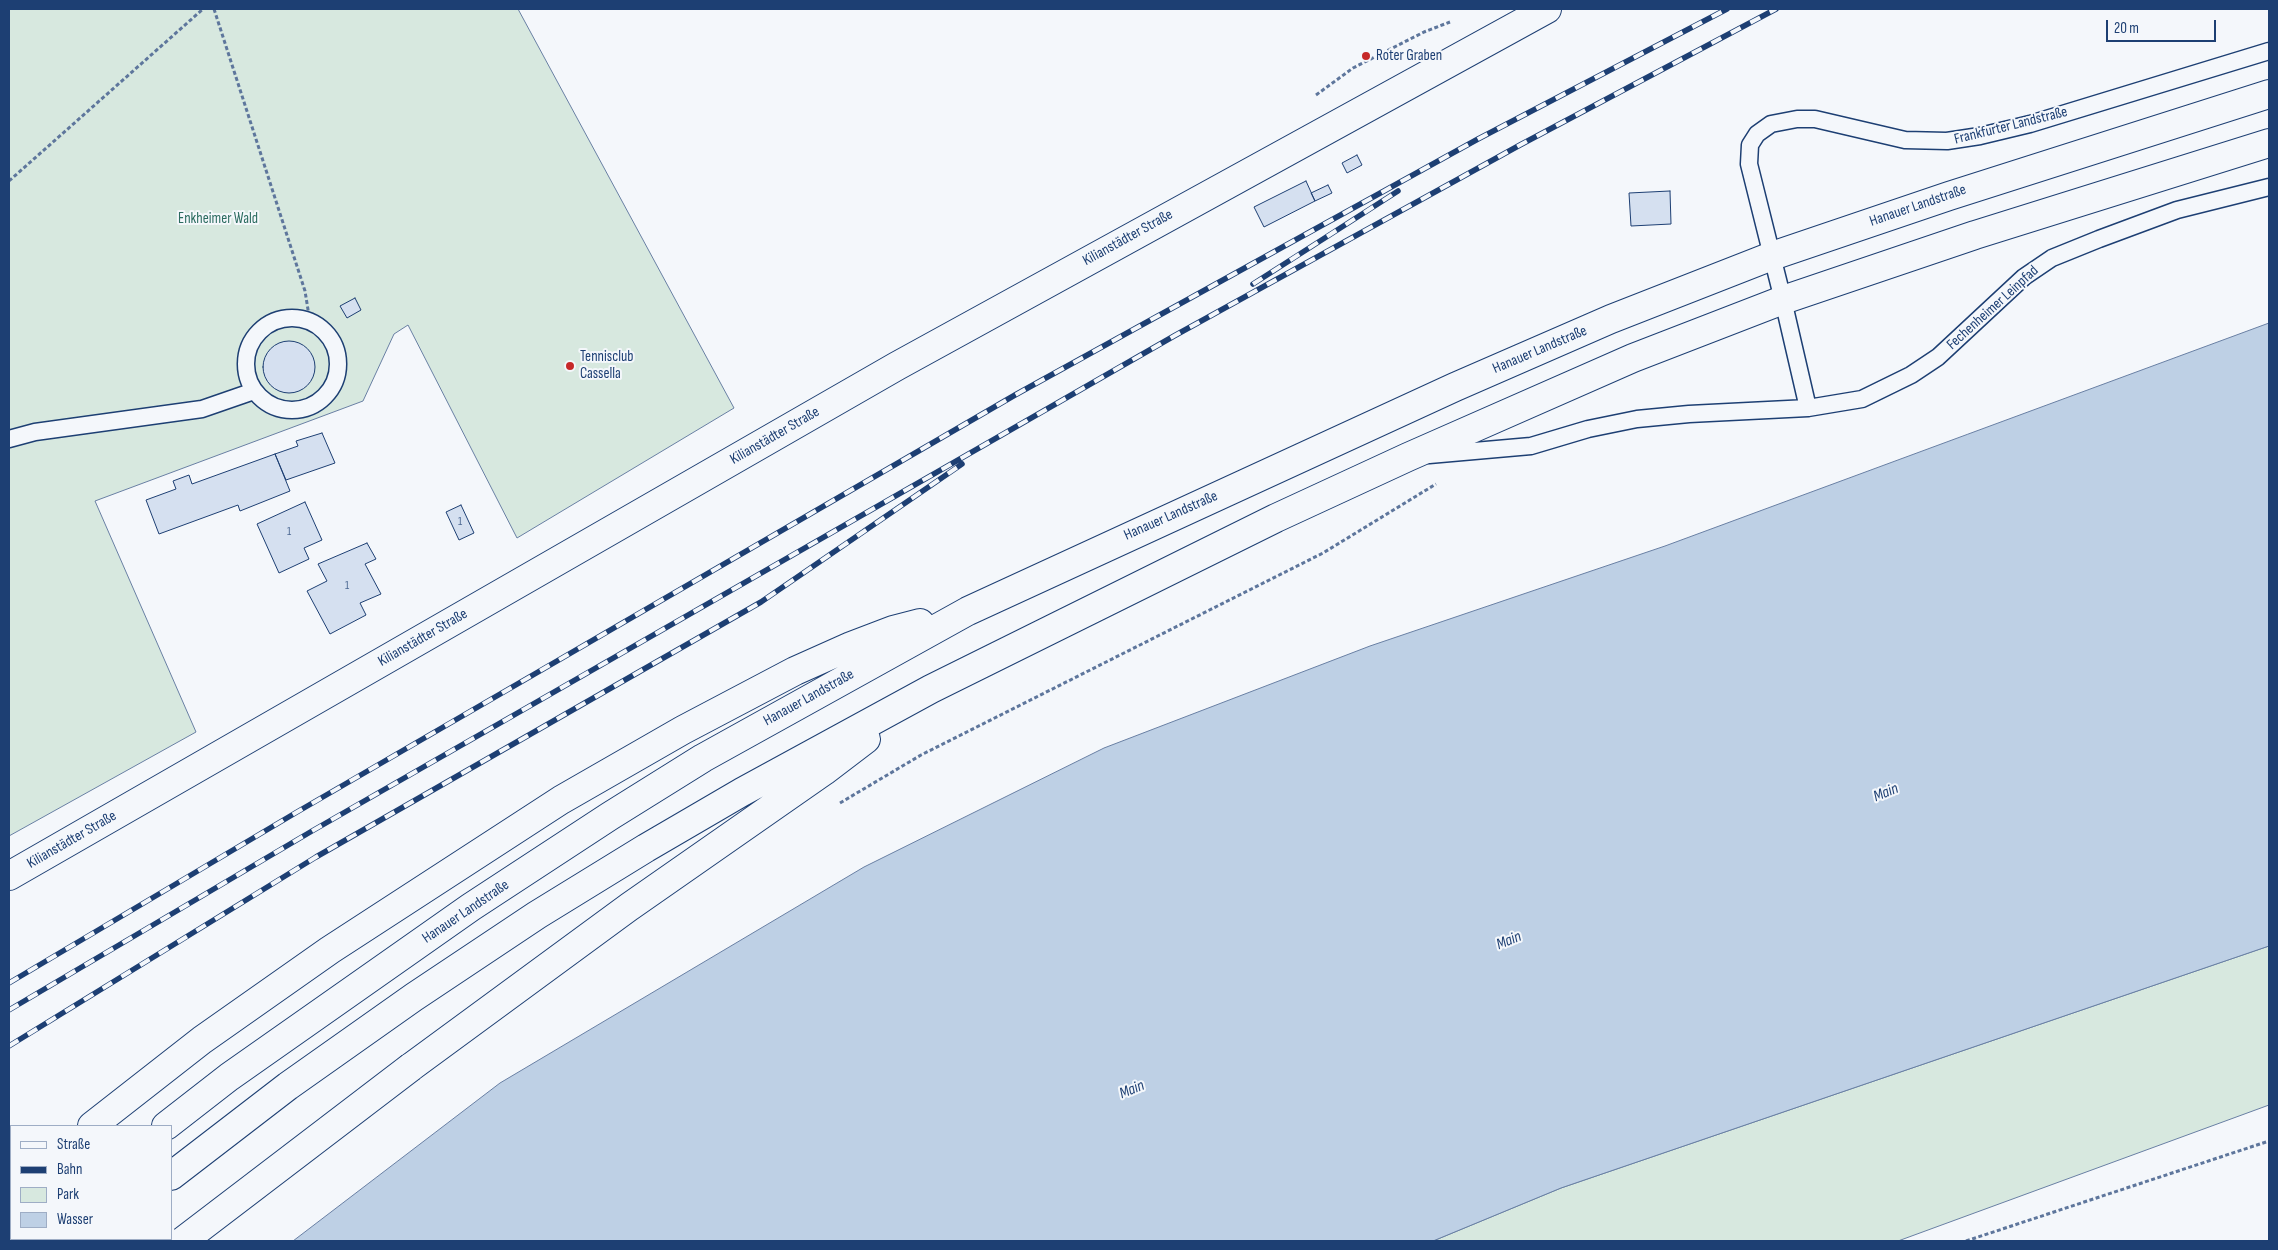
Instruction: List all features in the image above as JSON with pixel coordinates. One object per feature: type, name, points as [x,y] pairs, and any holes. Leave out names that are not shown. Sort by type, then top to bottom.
[{"type":"main road","name":"Kilianstädter Straße","points":[[9,876],[897,366],[1547,9]]},
{"type":"main road","name":"Hanauer Landstraße","points":[[167,1125],[228,1077],[471,908],[610,816],[703,758],[968,611],[1454,388],[1611,319],[1772,256],[1949,196],[2269,94]]},
{"type":"main road","points":[[172,1175],[304,1075],[414,997],[537,915],[742,792],[931,689],[1276,518],[1408,457],[1634,358],[1783,300],[1985,232],[2269,142]]},
{"type":"main road","points":[[93,1125],[202,1040],[330,950],[561,800],[683,730],[795,671],[893,630],[968,611]]},
{"type":"main road","points":[[183,1241],[411,1067],[628,907],[824,771],[931,689]]},
{"type":"lane","name":"Frankfurter Landstraße","points":[[1808,408],[1783,300],[1748,164],[1750,145],[1757,134],[1771,124],[1797,119],[1815,119],[1905,140],[1947,141],[1972,137],[2030,124],[2269,51]]},
{"type":"lane","name":"Fechenheimer Leinpfad","points":[[1408,457],[1531,446],[1588,429],[1637,419],[1689,414],[1808,408],[1862,398],[1911,375],[1938,357],[2024,277],[2052,258],[2099,238],[2177,210],[2269,187]]},
{"type":"lane","points":[[293,319],[310,322],[320,328],[334,346],[337,358],[334,381],[328,393],[317,403],[304,408],[290,410],[277,408],[264,401],[254,391],[247,376],[246,359],[251,343],[262,330],[276,321],[293,319]]},
{"type":"lane","points":[[9,439],[35,432],[202,409],[254,391]]},
{"type":"path","points":[[9,181],[203,9]]},
{"type":"path","points":[[214,9],[305,291],[310,322]]},
{"type":"path","points":[[837,805],[921,755],[1322,553],[1427,488],[1445,480]]},
{"type":"path","points":[[1966,1241],[2269,1141]]},
{"type":"green space","name":"Enkheimer Wald","points":[[9,9],[518,9],[734,408],[517,538],[408,325],[394,334],[363,401],[95,501],[196,732],[9,836]]},
{"type":"green space","points":[[2269,946],[2269,1105],[1898,1241],[1433,1241],[1561,1188]]},
{"type":"water","name":"Main","points":[[2269,323],[2269,946],[1561,1188],[1433,1241],[293,1241],[500,1083],[864,867],[1104,748],[1370,646],[1665,546]]},
{"type":"building","points":[[1357,155],[1362,165],[1347,173],[1342,163]]},
{"type":"building","points":[[1306,181],[1315,201],[1264,227],[1254,207]]},
{"type":"building","points":[[1328,185],[1332,193],[1315,201],[1311,193]]},
{"type":"building","points":[[1670,191],[1671,224],[1631,226],[1629,193]]},
{"type":"building","points":[[355,298],[361,310],[347,318],[340,306]]},
{"type":"building","points":[[284,341],[294,341],[308,348],[315,362],[315,372],[308,386],[294,393],[284,393],[274,389],[267,382],[263,372],[263,362],[267,352],[274,345]]},
{"type":"building","points":[[322,433],[335,463],[286,480],[275,454],[298,446],[296,441]]},
{"type":"building","points":[[275,454],[290,491],[240,511],[238,505],[159,534],[146,500],[176,489],[173,481],[189,475],[192,484]]},
{"type":"building","points":[[305,502],[322,540],[304,548],[309,559],[279,573],[257,524]]},
{"type":"building","points":[[461,505],[474,533],[459,540],[446,512]]},
{"type":"building","points":[[367,543],[376,559],[365,564],[381,594],[360,603],[366,615],[330,634],[307,591],[327,581],[318,564]]},
{"type":"railway","points":[[9,983],[297,812],[1015,395],[1478,139],[1727,9]]},
{"type":"railway","points":[[9,1010],[312,831],[1174,336],[1520,145],[1776,9]]},
{"type":"railway","points":[[1253,284],[1398,191]]},
{"type":"railway","points":[[9,1046],[316,857],[761,602],[962,464]]},
{"type":"place","name":"Roter Graben","points":[[1366,56]]},
{"type":"place","name":"Tennisclub Cassella","points":[[570,366]]}]
